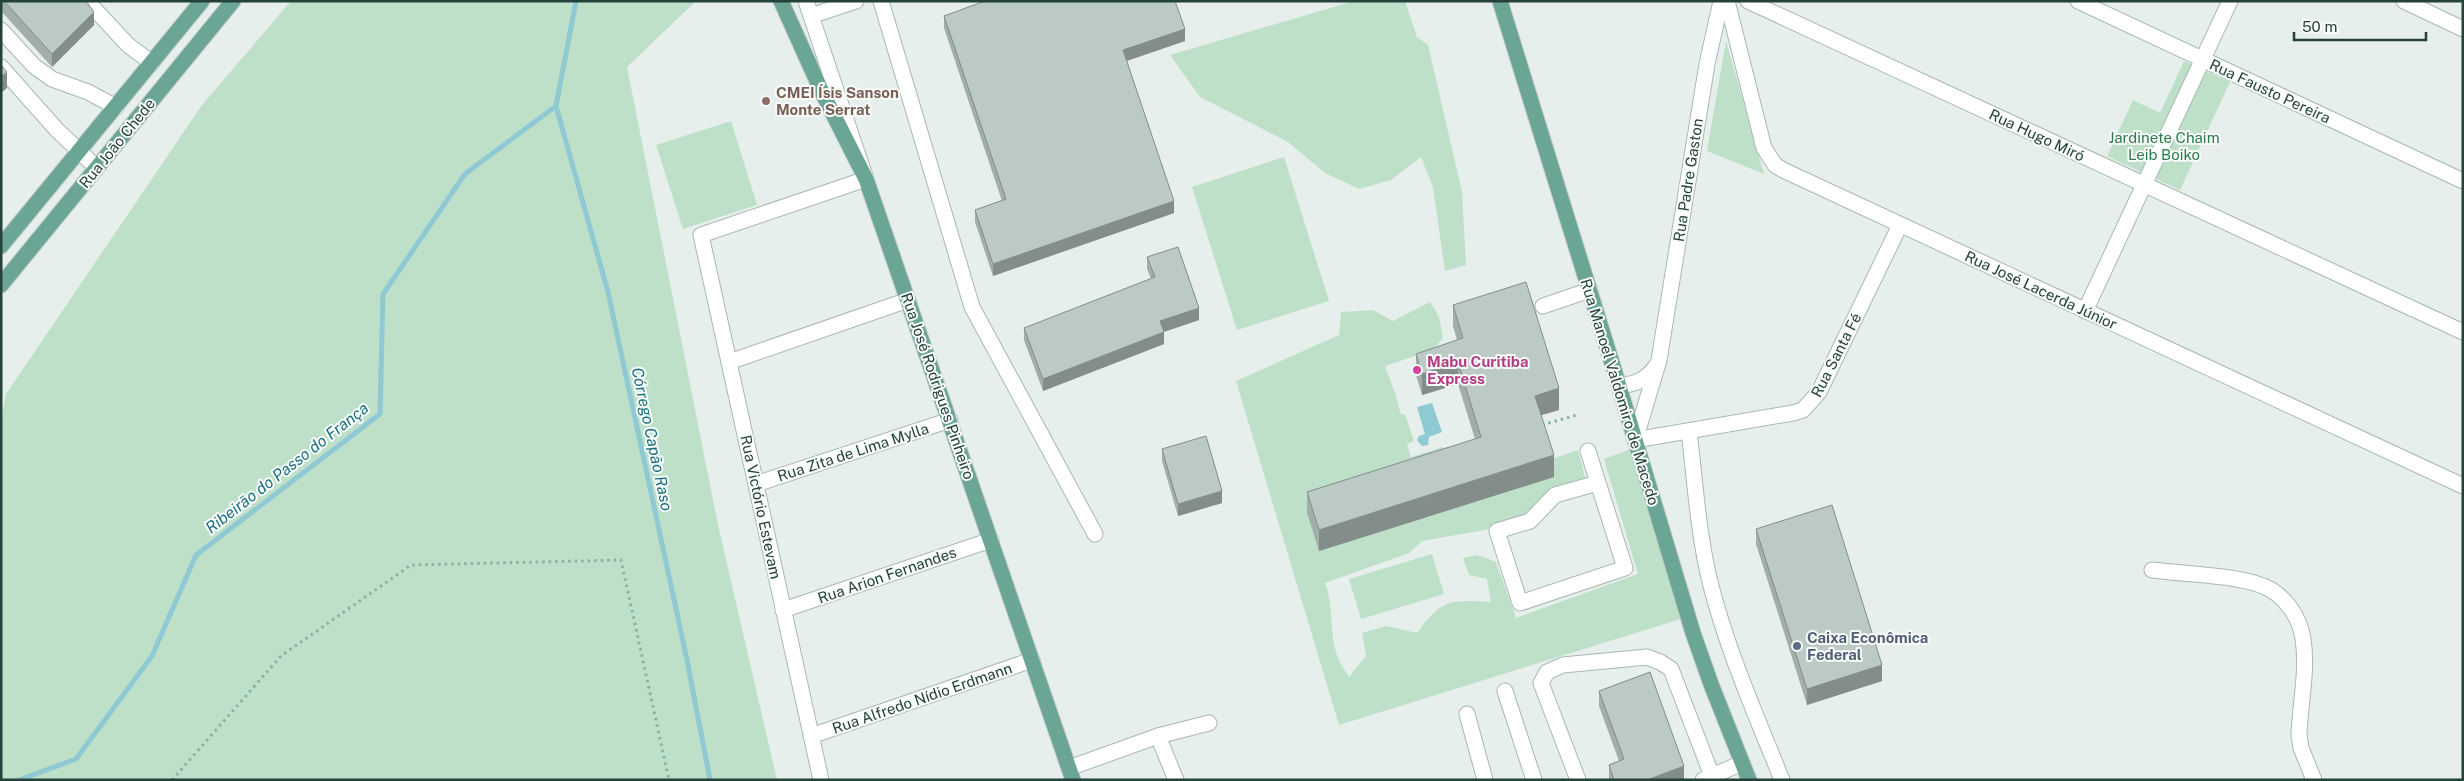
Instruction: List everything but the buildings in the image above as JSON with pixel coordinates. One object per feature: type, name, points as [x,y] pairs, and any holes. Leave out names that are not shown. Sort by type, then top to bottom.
[{"type":"main road","name":"Rua João Chede","points":[[1,246],[202,1]]},
{"type":"main road","name":"Rua João Chede","points":[[1,285],[233,1]]},
{"type":"main road","name":"Rua José Rodrigues Pinheiro","points":[[781,1],[821,90],[866,179],[1071,777]]},
{"type":"main road","name":"Rua Manoel Valdomiro de Macedo","points":[[1500,1],[1703,663],[1749,780]]},
{"type":"street","points":[[87,1],[128,45],[152,63]]},
{"type":"street","points":[[806,1],[866,179]]},
{"type":"street","points":[[811,16],[856,1]]},
{"type":"street","points":[[881,1],[972,307],[1096,534]]},
{"type":"street","name":"Rua Padre Gaston","points":[[1636,440],[1659,360],[1708,64],[1721,1]]},
{"type":"street","name":"Rua José Lacerda Júnior","points":[[1727,1],[1768,157],[1783,170],[2463,486]]},
{"type":"street","name":"Rua Hugo Miró","points":[[1748,1],[2463,332]]},
{"type":"street","name":"Rua Fausto Pereira","points":[[2078,1],[2463,181]]},
{"type":"street","points":[[2084,310],[2230,1]]},
{"type":"street","points":[[2404,1],[2463,28]]},
{"type":"street","points":[[1,30],[34,66],[52,79],[88,92],[116,107]]},
{"type":"street","points":[[1,67],[57,130],[97,168]]},
{"type":"street","name":"Rua Victório Estevam","points":[[821,780],[701,235],[866,179]]},
{"type":"street","name":"Rua Santa Fé","points":[[1636,440],[1803,410],[1812,402],[1900,225]]},
{"type":"street","points":[[1543,306],[1590,290]]},
{"type":"street","points":[[729,362],[908,300]]},
{"type":"street","name":"Rua Padre Gaston","points":[[1619,386],[1639,382],[1646,378],[1659,360]]},
{"type":"street","name":"Rua Zita de Lima Mylla","points":[[756,484],[950,420]]},
{"type":"street","points":[[1689,431],[1703,547],[1711,584],[1732,652],[1782,780]]},
{"type":"street","points":[[1588,450],[1625,568],[1520,603],[1497,532],[1530,521],[1555,495],[1598,483]]},
{"type":"street","name":"Rua Arion Fernandes","points":[[783,610],[991,540]]},
{"type":"street","points":[[2152,570],[2264,586],[2278,595],[2290,607],[2298,621],[2303,638],[2299,735],[2301,748],[2314,780]]},
{"type":"street","points":[[1578,780],[1541,683],[1547,672],[1563,665],[1647,658],[1660,662],[1671,670],[1707,778],[1742,763]]},
{"type":"street","name":"Rua Alfredo Nídio Erdmann","points":[[811,736],[1032,660]]},
{"type":"street","points":[[1504,691],[1534,780]]},
{"type":"street","points":[[1467,714],[1485,780]]},
{"type":"street","points":[[1071,777],[1158,736],[1209,723]]},
{"type":"street","points":[[1158,736],[1176,780]]},
{"type":"path","points":[[1539,426],[1577,415]]},
{"type":"path","points":[[172,780],[281,656],[411,565],[621,560],[669,780]]},
{"type":"green space","points":[[291,1],[696,1],[627,67],[718,525],[777,780],[1,780],[1,422],[6,394],[202,105]]},
{"type":"green space","points":[[1354,1],[1405,1],[1417,37],[1428,45],[1462,192],[1466,265],[1445,271],[1433,187],[1421,157],[1391,180],[1359,189],[1325,173],[1288,142],[1200,97],[1170,55]]},
{"type":"green space","points":[[1726,41],[1764,174],[1707,151]]},
{"type":"green space","name":"Jardinete Chaim Leib Boiko","points":[[2184,61],[2230,82],[2180,190],[2107,156],[2133,100],[2160,113]]},
{"type":"green space","points":[[731,121],[757,205],[683,229],[656,145]]},
{"type":"green space","points":[[1284,157],[1329,301],[1237,330],[1192,187]]},
{"type":"green space","points":[[1430,302],[1439,317],[1443,338],[1433,350],[1385,366],[1401,415],[1405,414],[1414,441],[1407,444],[1411,457],[1443,447],[1450,468],[1549,460],[1578,450],[1586,481],[1527,516],[1485,530],[1422,541],[1409,553],[1325,583],[1330,602],[1332,631],[1336,651],[1349,677],[1366,656],[1362,633],[1386,626],[1417,633],[1434,613],[1448,604],[1466,601],[1491,602],[1487,579],[1469,575],[1463,558],[1477,555],[1496,562],[1516,618],[1638,574],[1604,459],[1631,449],[1684,618],[1339,725],[1236,381],[1339,335],[1341,312],[1373,310],[1393,321]]},
{"type":"green space","points":[[1432,554],[1444,594],[1361,619],[1349,579]]},
{"type":"water","points":[[1432,403],[1442,432],[1429,437],[1428,445],[1422,446],[1417,440],[1419,436],[1425,434],[1417,407]]},
{"type":"waterway","name":"Córrego Capão Raso","points":[[576,1],[556,106],[608,292],[687,660],[710,780]]},
{"type":"waterway","name":"Ribeirão do Passo do França","points":[[19,780],[76,759],[152,656],[196,555],[380,414],[383,294],[465,174],[556,106]]},
{"type":"place","name":"CMEI Ísis Sanson Monte Serrat","points":[[766,101]]},
{"type":"place","name":"Mabu Curitiba Express","points":[[1417,370]]},
{"type":"place","name":"Caixa Econômica Federal","points":[[1797,646]]}]
